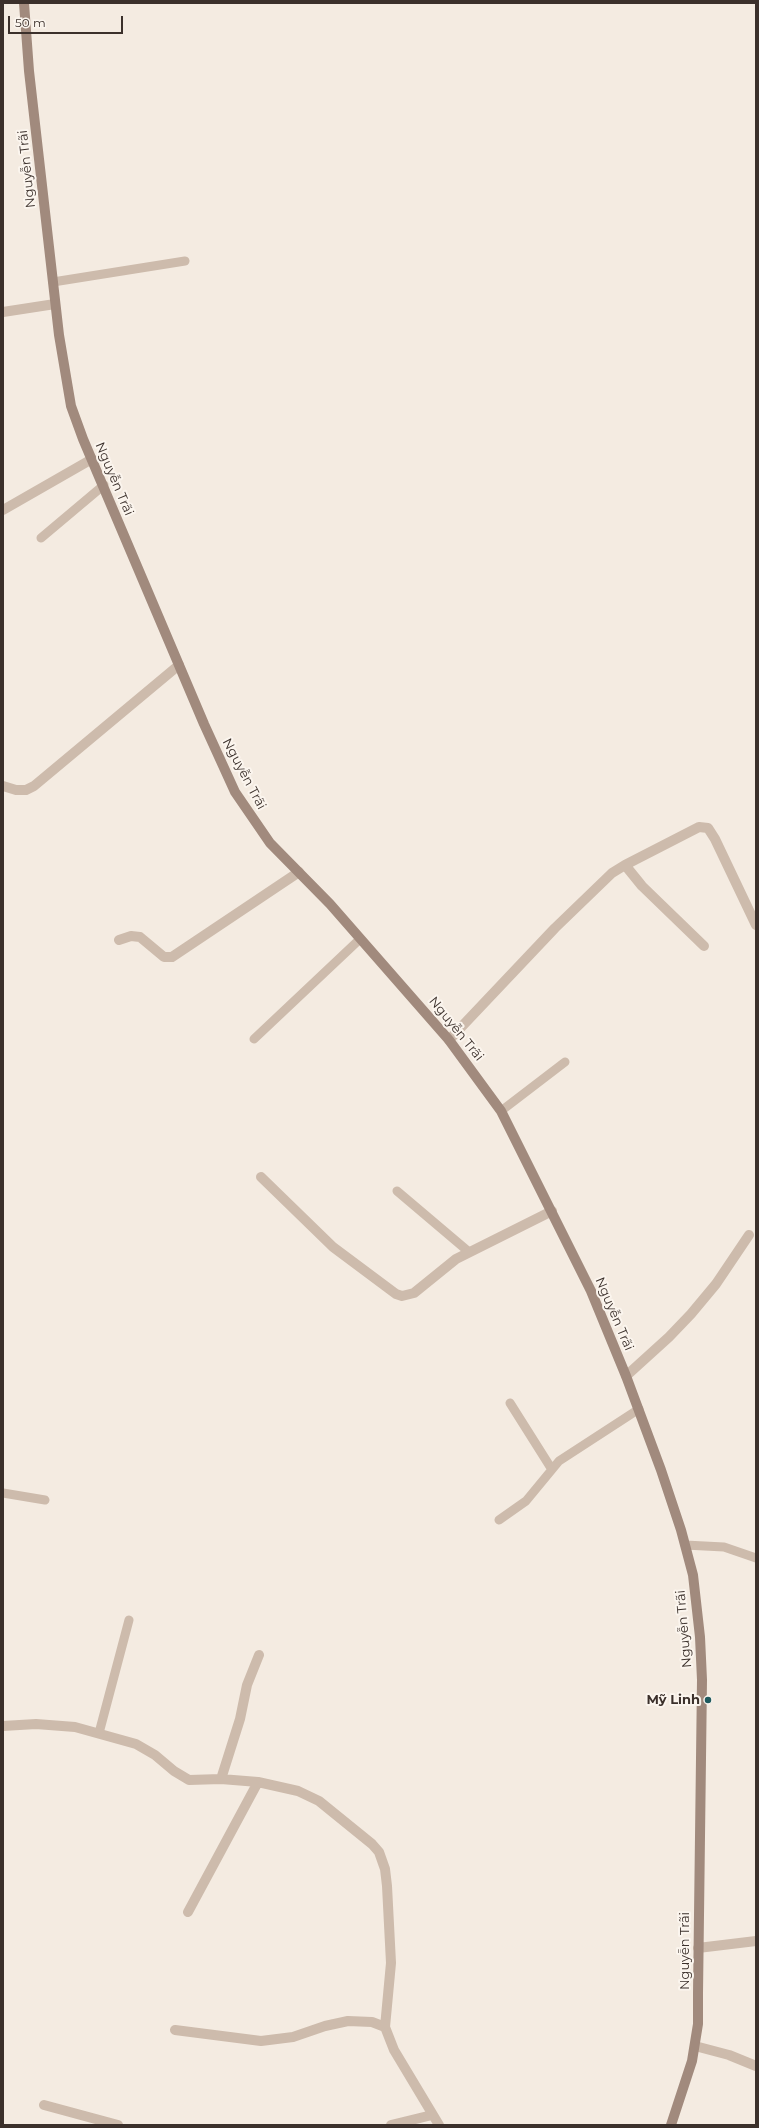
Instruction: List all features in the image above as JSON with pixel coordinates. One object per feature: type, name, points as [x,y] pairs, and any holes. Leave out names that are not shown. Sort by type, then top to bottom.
[{"type":"main road","name":"Nguyễn Trãi","points":[[24,3],[30,78],[55,304],[67,389],[76,422],[218,757],[239,797],[270,843],[299,872],[360,939],[449,1040],[501,1111],[591,1291],[639,1409],[661,1470],[685,1545],[693,1582],[700,1637],[702,1680],[698,2024],[695,2046],[686,2083],[671,2125]]},
{"type":"street","points":[[3,312],[55,304]]},
{"type":"street","points":[[3,510],[92,458]]},
{"type":"street","points":[[3,786],[16,790],[26,790],[34,786],[179,664]]},
{"type":"street","points":[[449,1040],[555,928],[612,873],[625,864],[699,827],[708,828],[715,839],[756,925]]},
{"type":"street","points":[[625,864],[642,886],[704,946]]},
{"type":"street","points":[[118,940],[131,936],[140,937],[164,957],[172,957],[299,872]]},
{"type":"street","points":[[261,1177],[333,1247],[396,1294],[402,1296],[414,1293],[442,1269],[469,1252],[552,1211]]},
{"type":"street","points":[[626,1376],[670,1336],[691,1314],[716,1284],[750,1235]]},
{"type":"street","points":[[221,1780],[240,1719],[247,1685],[259,1655]]},
{"type":"street","points":[[3,1726],[36,1724],[57,1725],[99,1733],[124,1739],[141,1746],[189,1780],[258,1782],[298,1791],[319,1800],[379,1852],[385,1869],[387,1886],[391,1963],[385,2027],[394,2050],[439,2125]]},
{"type":"street","points":[[188,1912],[258,1782]]},
{"type":"street","points":[[698,1948],[756,1941]]},
{"type":"street","points":[[175,2030],[261,2041],[294,2037],[325,2026],[348,2021],[372,2022],[385,2027]]},
{"type":"street","points":[[695,2046],[730,2055],[756,2066]]},
{"type":"street","points":[[44,2105],[118,2125]]},
{"type":"street","points":[[391,2125],[432,2115]]},
{"type":"lane","points":[[53,282],[185,261]]},
{"type":"lane","points":[[41,538],[104,485]]},
{"type":"lane","points":[[254,1039],[360,939]]},
{"type":"lane","points":[[501,1111],[565,1062]]},
{"type":"lane","points":[[397,1191],[469,1252]]},
{"type":"lane","points":[[510,1403],[551,1468]]},
{"type":"lane","points":[[499,1520],[526,1501],[538,1488],[551,1468],[558,1461],[639,1409]]},
{"type":"lane","points":[[3,1493],[45,1500]]},
{"type":"lane","points":[[685,1545],[724,1547],[756,1558]]},
{"type":"lane","points":[[99,1733],[129,1620]]},
{"type":"place","name":"Mỹ Linh","points":[[708,1700]]}]
